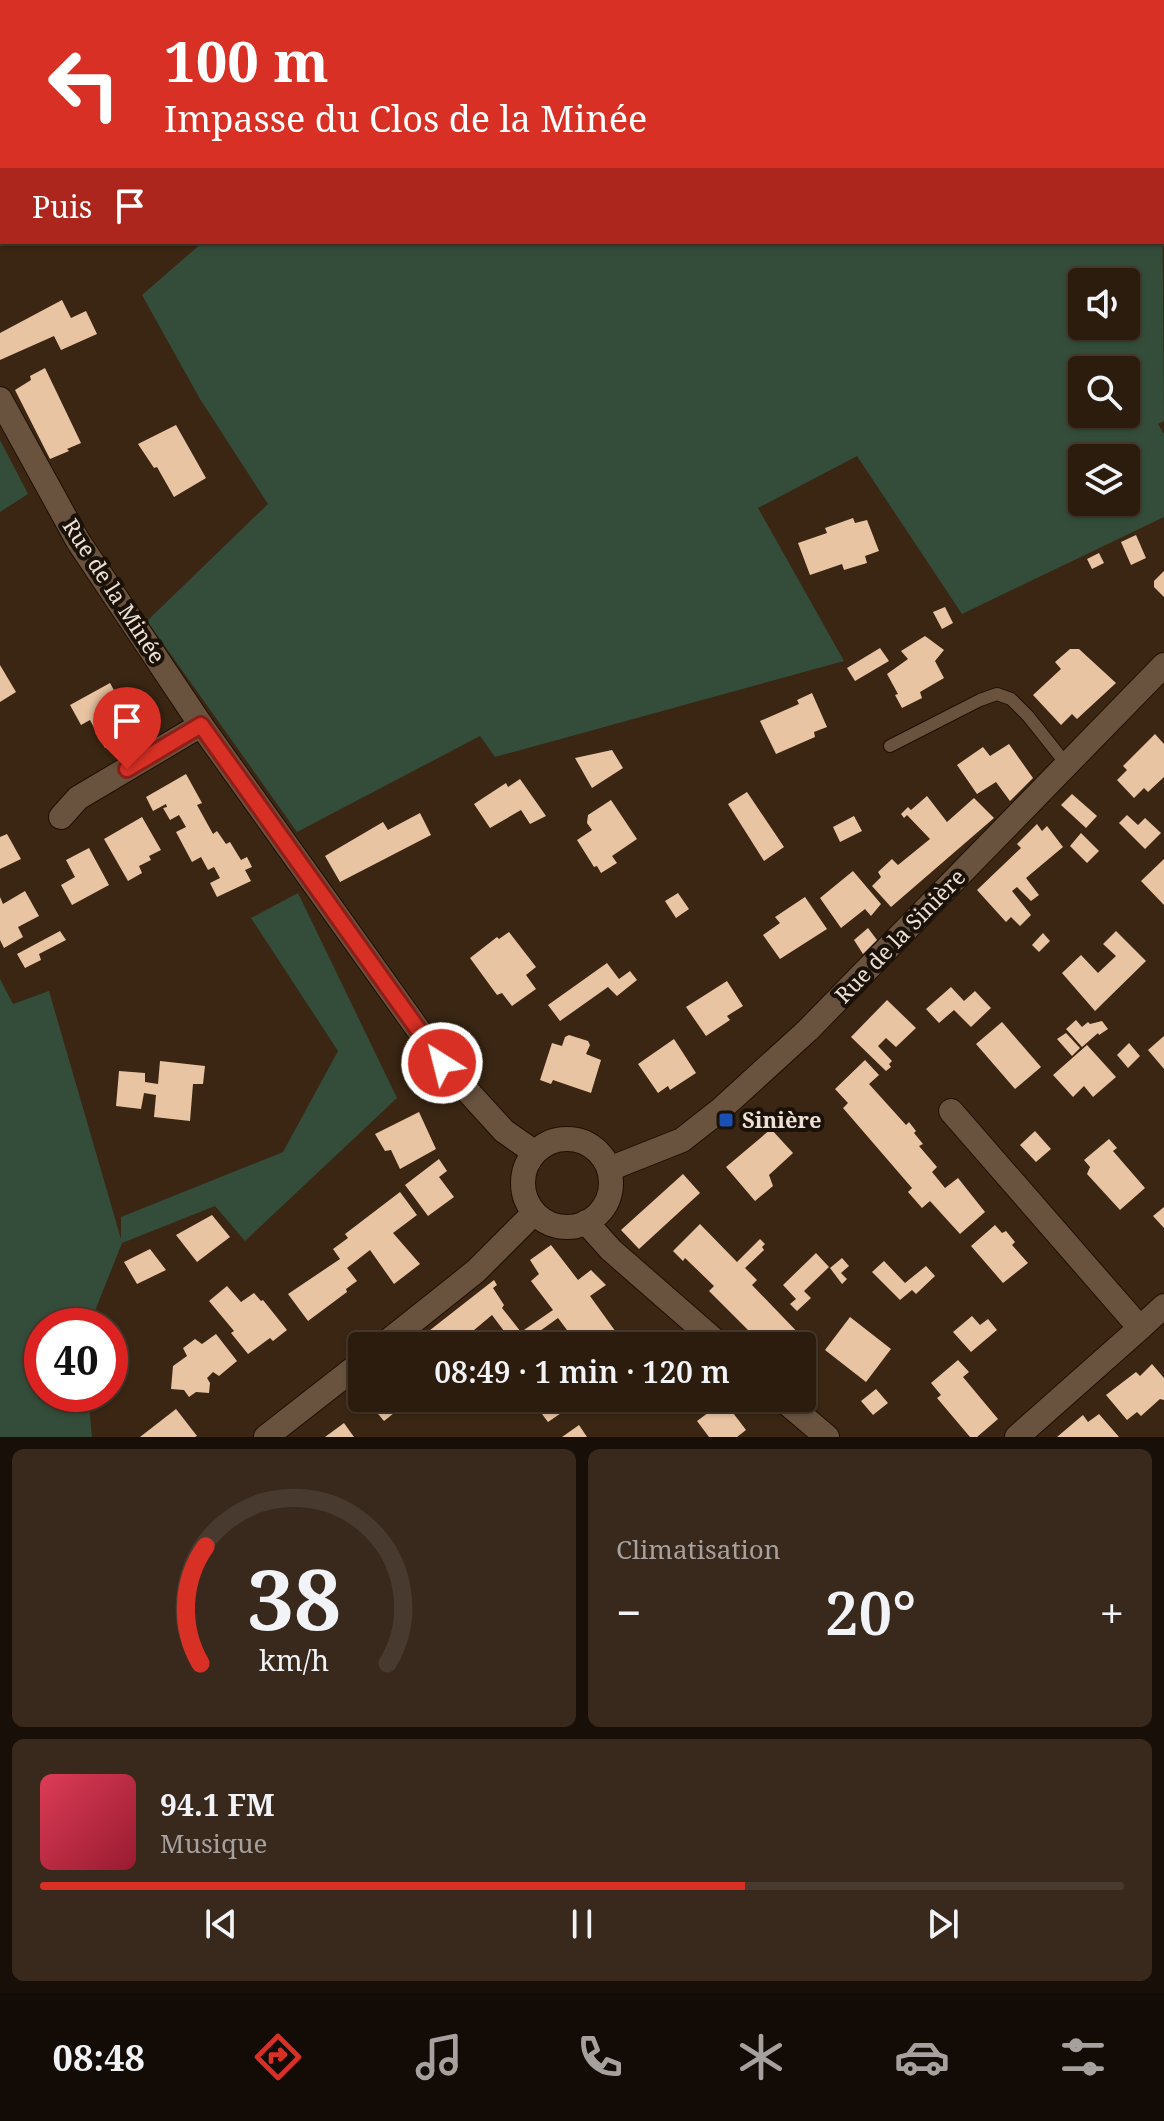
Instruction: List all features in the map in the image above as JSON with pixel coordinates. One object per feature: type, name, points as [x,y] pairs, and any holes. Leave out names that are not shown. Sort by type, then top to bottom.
[{"type":"street","name":"Rue de la Minée","points":[[0,399],[78,541],[201,725],[442,1063],[504,1131],[534,1152]]},
{"type":"street","name":"Rue de la Sinière","points":[[609,1169],[682,1140],[719,1111],[808,1030],[1164,665]]},
{"type":"street","points":[[61,817],[78,798],[201,725]]},
{"type":"street","points":[[951,1111],[1140,1328]]},
{"type":"street","points":[[561,1138],[576,1139],[590,1145],[601,1155],[609,1169],[610,1193],[605,1205],[586,1222],[559,1226],[545,1222],[527,1202],[523,1176],[534,1152],[546,1143],[561,1138]]},
{"type":"street","points":[[400,1332],[476,1271],[534,1213]]},
{"type":"street","points":[[586,1222],[611,1250],[705,1332]]},
{"type":"street","points":[[1017,1437],[1164,1306]]},
{"type":"street","points":[[266,1437],[348,1373]]},
{"type":"street","points":[[798,1412],[827,1437]]},
{"type":"lane","points":[[890,746],[997,694],[1011,699],[1028,716],[1067,765]]},
{"type":"green space","points":[[201,244],[1163,244],[1164,421],[1158,424],[1164,434],[1164,517],[962,614],[857,456],[758,508],[844,661],[495,757],[480,736],[297,832],[147,621],[268,504],[200,399],[142,295]]},
{"type":"green space","points":[[0,440],[28,494],[0,512]]},
{"type":"green space","points":[[298,893],[397,1098],[245,1241],[215,1206],[122,1243],[96,1308],[24,1308],[24,1412],[90,1412],[92,1437],[0,1437],[0,979],[13,1004],[49,991],[121,1239],[121,1217],[283,1152],[338,1051],[251,918]]},
{"type":"building","points":[[62,300],[71,318],[86,311],[97,334],[61,350],[54,336],[0,360],[0,333]]},
{"type":"building","points":[[45,368],[81,443],[50,459],[15,390],[31,380],[30,376]]},
{"type":"building","points":[[176,425],[206,478],[174,497],[157,467],[154,468],[138,444]]},
{"type":"building","points":[[853,518],[855,523],[867,520],[879,551],[865,556],[867,563],[844,570],[842,564],[810,575],[798,543],[827,533],[825,528]]},
{"type":"building","points":[[1136,535],[1146,558],[1131,565],[1121,542]]},
{"type":"building","points":[[1099,553],[1104,563],[1092,569],[1087,559]]},
{"type":"building","points":[[1164,571],[1164,597],[1154,587],[1154,581]]},
{"type":"building","points":[[945,607],[953,623],[942,629],[933,612]]},
{"type":"building","points":[[925,636],[944,650],[935,661],[944,678],[920,692],[922,698],[902,708],[887,674],[908,659],[901,651]]},
{"type":"building","points":[[880,648],[889,661],[855,681],[847,668]]},
{"type":"building","points":[[1070,649],[1079,649],[1116,683],[1077,719],[1072,714],[1061,725],[1033,695],[1061,669],[1055,662]]},
{"type":"building","points":[[0,665],[16,692],[0,702]]},
{"type":"building","points":[[110,683],[125,710],[130,707],[143,728],[105,748],[90,720],[81,725],[70,705]]},
{"type":"building","points":[[812,693],[827,727],[814,732],[815,737],[776,754],[760,721],[799,704],[797,700]]},
{"type":"building","points":[[1155,734],[1164,744],[1164,777],[1148,792],[1144,788],[1134,798],[1117,780],[1127,770],[1123,766]]},
{"type":"building","points":[[1009,744],[1033,778],[1010,801],[996,782],[977,794],[957,765],[983,747],[990,756]]},
{"type":"building","points":[[612,750],[623,768],[592,788],[575,758]]},
{"type":"building","points":[[186,774],[202,803],[197,805],[213,834],[217,831],[226,844],[230,842],[241,860],[247,857],[252,867],[245,870],[251,881],[217,897],[210,883],[220,878],[214,867],[208,870],[201,857],[192,862],[176,832],[186,827],[179,815],[170,820],[163,808],[167,807],[166,804],[153,811],[146,797]]},
{"type":"building","points":[[520,779],[546,816],[530,824],[521,810],[490,828],[474,804],[506,783],[508,787]]},
{"type":"building","points":[[747,792],[784,847],[764,861],[728,804]]},
{"type":"building","points":[[1072,794],[1097,816],[1086,828],[1061,805]]},
{"type":"building","points":[[927,796],[947,822],[974,798],[994,818],[891,907],[872,886],[881,877],[878,872],[892,859],[898,865],[930,839],[907,815],[904,818],[901,814],[908,807],[911,810]]},
{"type":"building","points":[[611,800],[637,839],[612,856],[617,863],[601,873],[577,840],[592,830],[587,823],[588,815]]},
{"type":"building","points":[[420,813],[431,835],[340,882],[325,856],[383,822],[388,830]]},
{"type":"building","points":[[1127,815],[1138,825],[1145,818],[1161,833],[1145,849],[1119,823]]},
{"type":"building","points":[[854,816],[862,831],[840,842],[833,827]]},
{"type":"building","points":[[142,817],[161,850],[149,856],[151,860],[139,866],[142,873],[128,881],[104,839]]},
{"type":"building","points":[[1037,824],[1042,831],[1047,826],[1063,847],[1026,878],[1039,895],[1031,901],[1017,887],[1012,891],[1031,915],[1020,926],[1011,917],[1006,922],[977,890],[1021,848],[1017,844]]},
{"type":"building","points":[[1081,833],[1099,851],[1087,863],[1070,846]]},
{"type":"building","points":[[7,834],[21,859],[0,869],[0,837]]},
{"type":"building","points":[[89,848],[109,885],[72,905],[61,885],[75,877],[66,860]]},
{"type":"building","points":[[1164,859],[1164,905],[1141,881]]},
{"type":"building","points":[[853,871],[881,904],[871,916],[865,909],[841,928],[820,898]]},
{"type":"building","points":[[25,891],[39,916],[18,927],[23,937],[4,948],[0,940],[0,897],[3,904]]},
{"type":"building","points":[[678,893],[689,909],[676,918],[665,901]]},
{"type":"building","points":[[805,897],[827,929],[780,959],[763,935],[780,923],[775,917]]},
{"type":"building","points":[[868,928],[877,940],[863,954],[854,940]]},
{"type":"building","points":[[60,931],[66,940],[39,954],[41,960],[25,968],[17,954]]},
{"type":"building","points":[[1116,931],[1146,961],[1095,1011],[1062,973],[1081,955],[1098,973],[1116,956],[1103,944]]},
{"type":"building","points":[[509,932],[536,967],[526,975],[536,989],[512,1006],[502,993],[497,995],[470,958],[497,937],[499,939]]},
{"type":"building","points":[[1043,933],[1050,941],[1039,952],[1032,945]]},
{"type":"building","points":[[607,963],[619,979],[630,971],[637,980],[617,996],[608,987],[560,1021],[548,1005]]},
{"type":"building","points":[[727,981],[743,1006],[727,1016],[730,1020],[706,1036],[686,1007]]},
{"type":"building","points":[[951,987],[964,1001],[975,991],[991,1008],[971,1027],[954,1010],[939,1023],[926,1009]]},
{"type":"building","points":[[887,1000],[916,1028],[896,1047],[886,1038],[878,1046],[892,1061],[886,1071],[851,1037]]},
{"type":"building","points":[[1076,1020],[1082,1027],[1088,1022],[1102,1021],[1108,1029],[1098,1033],[1082,1047],[1066,1029]]},
{"type":"building","points":[[1002,1022],[1041,1067],[1015,1089],[976,1044]]},
{"type":"building","points":[[1066,1033],[1080,1048],[1072,1056],[1057,1039]]},
{"type":"building","points":[[569,1035],[588,1041],[590,1045],[586,1054],[601,1060],[591,1093],[553,1080],[551,1084],[540,1080],[552,1043],[562,1046]]},
{"type":"building","points":[[1164,1036],[1164,1069],[1148,1050]]},
{"type":"building","points":[[674,1039],[696,1073],[670,1090],[668,1086],[658,1093],[638,1064]]},
{"type":"building","points":[[1129,1043],[1140,1056],[1128,1068],[1117,1055]]},
{"type":"building","points":[[1087,1045],[1116,1077],[1093,1097],[1084,1086],[1073,1097],[1053,1075]]},
{"type":"building","points":[[865,1060],[879,1075],[869,1084],[906,1125],[909,1122],[916,1131],[914,1133],[923,1144],[919,1146],[937,1167],[932,1172],[945,1188],[958,1178],[985,1212],[960,1234],[930,1201],[922,1208],[908,1192],[912,1188],[843,1108],[848,1103],[835,1089]]},
{"type":"building","points":[[160,1061],[205,1066],[203,1084],[193,1084],[190,1121],[154,1117],[156,1095],[144,1093],[141,1109],[116,1106],[119,1071],[145,1073],[145,1082],[158,1084]]},
{"type":"building","points":[[419,1112],[436,1149],[400,1169],[391,1150],[385,1151],[375,1134]]},
{"type":"building","points":[[771,1129],[793,1153],[769,1175],[773,1186],[755,1201],[726,1167]]},
{"type":"building","points":[[1035,1131],[1051,1149],[1036,1162],[1020,1145]]},
{"type":"building","points":[[1109,1139],[1117,1148],[1113,1151],[1145,1188],[1120,1210],[1087,1174],[1090,1167],[1084,1160]]},
{"type":"building","points":[[439,1159],[447,1171],[439,1177],[454,1197],[428,1216],[405,1185]]},
{"type":"building","points":[[683,1174],[700,1193],[639,1249],[621,1230]]},
{"type":"building","points":[[400,1192],[417,1215],[393,1233],[420,1264],[394,1284],[370,1250],[347,1268],[357,1281],[308,1321],[288,1294],[340,1259],[333,1249],[348,1238],[345,1234]]},
{"type":"building","points":[[1164,1207],[1164,1228],[1153,1216]]},
{"type":"building","points":[[212,1215],[230,1237],[197,1262],[176,1235]]},
{"type":"building","points":[[700,1224],[737,1262],[760,1239],[765,1244],[762,1247],[764,1250],[745,1268],[757,1280],[752,1285],[797,1332],[750,1332],[709,1291],[714,1286],[685,1258],[683,1261],[673,1251]]},
{"type":"building","points":[[995,1225],[1002,1233],[1006,1231],[1015,1242],[1012,1245],[1028,1263],[1003,1283],[971,1246]]},
{"type":"building","points":[[551,1245],[578,1280],[591,1270],[606,1285],[590,1296],[616,1332],[568,1332],[558,1318],[538,1332],[521,1332],[553,1310],[531,1281],[539,1274],[530,1260]]},
{"type":"building","points":[[150,1249],[166,1270],[137,1284],[124,1262]]},
{"type":"building","points":[[816,1253],[829,1267],[804,1291],[811,1298],[797,1311],[790,1304],[796,1299],[783,1285]]},
{"type":"building","points":[[842,1258],[849,1266],[841,1273],[847,1279],[842,1284],[830,1268]]},
{"type":"building","points":[[884,1261],[905,1283],[926,1266],[935,1276],[916,1294],[912,1290],[900,1300],[872,1272]]},
{"type":"building","points":[[494,1280],[497,1285],[493,1288],[504,1305],[502,1308],[521,1332],[505,1332],[492,1315],[472,1332],[428,1332]]},
{"type":"building","points":[[227,1286],[241,1302],[254,1293],[287,1330],[248,1354],[209,1301]]},
{"type":"building","points":[[972,1316],[980,1325],[988,1319],[997,1330],[971,1352],[953,1332]]},
{"type":"building","points":[[850,1317],[891,1349],[866,1382],[825,1350]]},
{"type":"building","points":[[216,1334],[237,1361],[219,1376],[213,1372],[207,1378],[209,1393],[196,1392],[189,1397],[184,1390],[171,1389],[173,1366],[187,1356],[183,1348],[195,1339],[202,1344]]},
{"type":"building","points":[[958,1360],[969,1372],[963,1377],[998,1419],[977,1437],[970,1437],[937,1398],[941,1395],[931,1383]]},
{"type":"building","points":[[1152,1364],[1164,1378],[1164,1400],[1160,1399],[1141,1416],[1137,1412],[1127,1420],[1106,1395],[1136,1372],[1140,1376]]},
{"type":"building","points":[[876,1389],[888,1403],[873,1415],[861,1401]]},
{"type":"building","points":[[176,1409],[197,1436],[140,1437]]},
{"type":"building","points":[[376,1412],[395,1412],[384,1421]]},
{"type":"building","points":[[540,1412],[563,1412],[548,1422]]},
{"type":"building","points":[[709,1412],[732,1412],[746,1430],[737,1437],[709,1437],[697,1421]]},
{"type":"building","points":[[1099,1414],[1119,1437],[1057,1437],[1083,1415],[1088,1422]]},
{"type":"building","points":[[344,1423],[354,1437],[325,1437]]},
{"type":"building","points":[[579,1425],[587,1437],[562,1437]]},
{"type":"place","name":"Sinière","points":[[726,1120]]},
{"type":"route","points":[[127,769],[201,725],[442,1063]]}]
